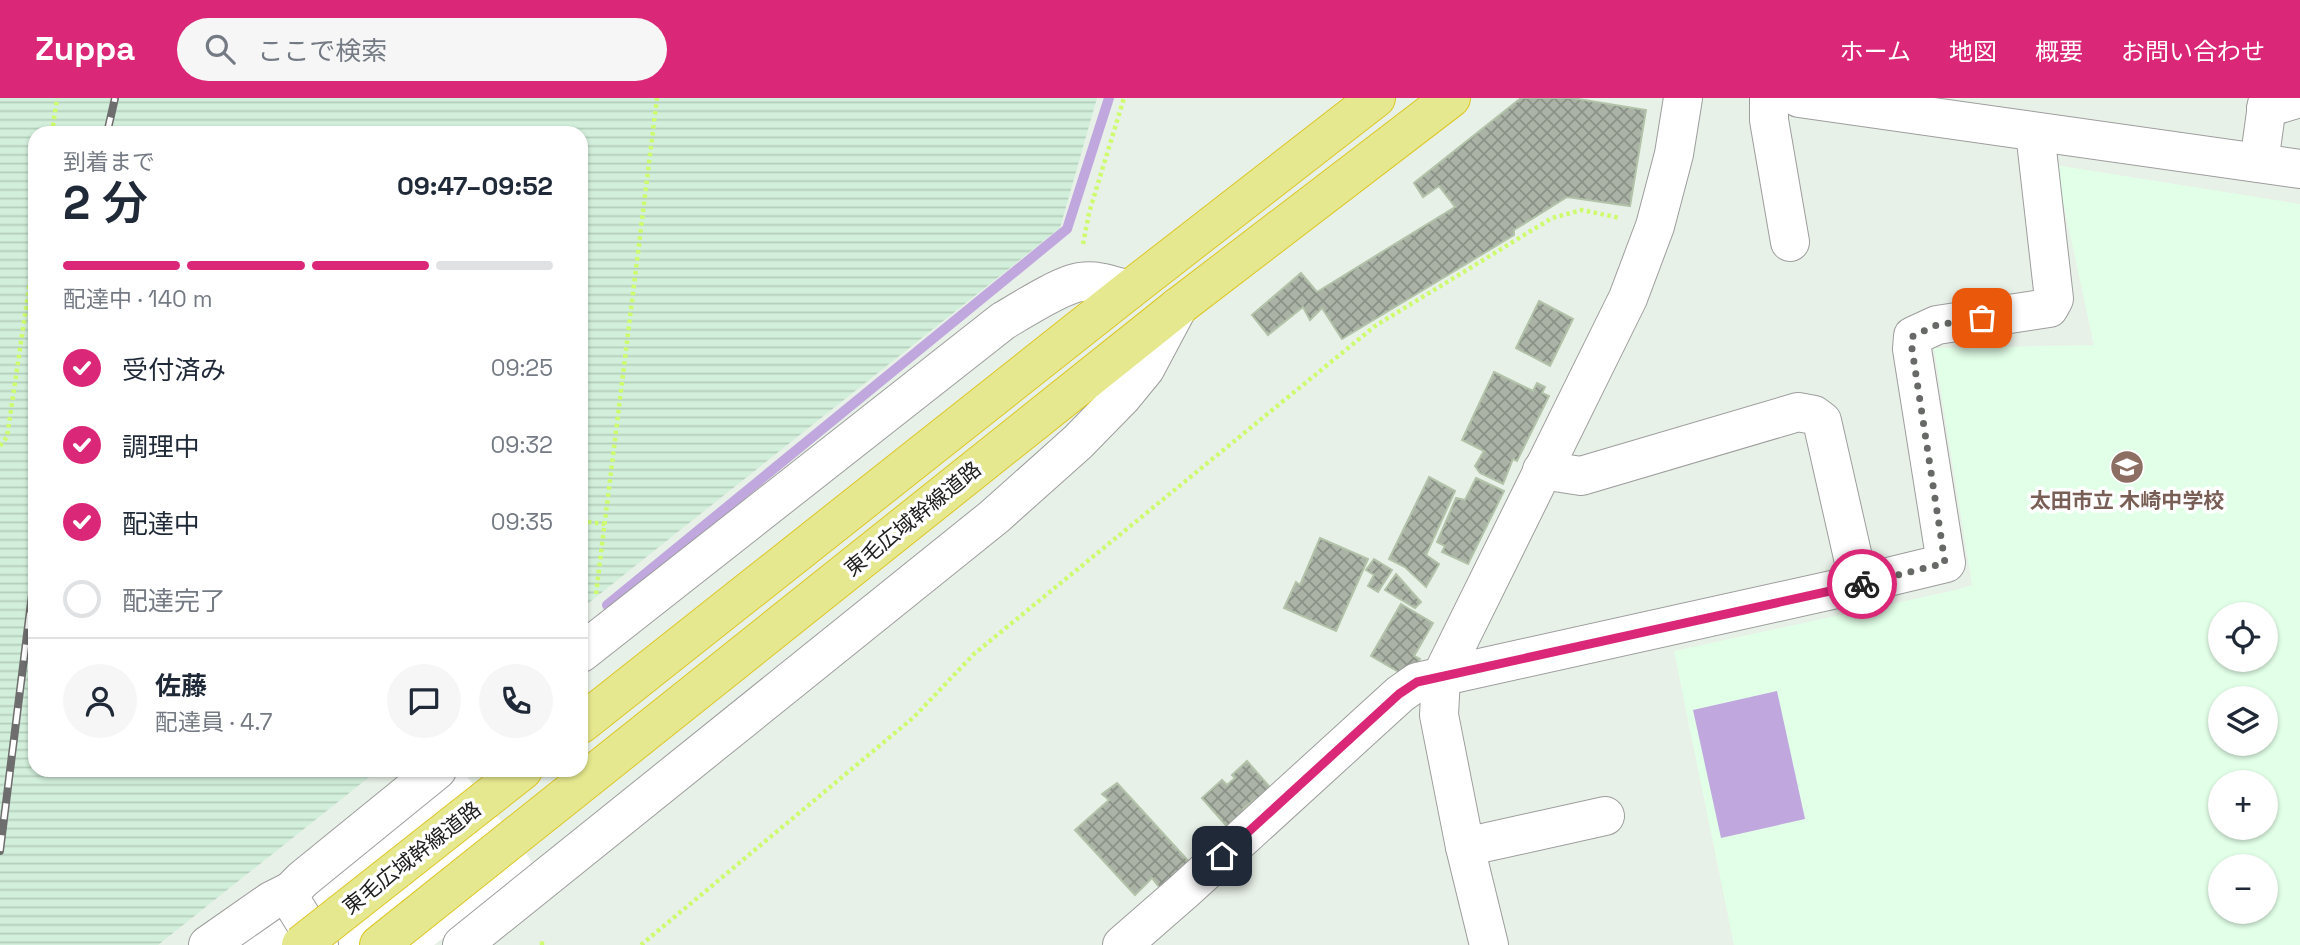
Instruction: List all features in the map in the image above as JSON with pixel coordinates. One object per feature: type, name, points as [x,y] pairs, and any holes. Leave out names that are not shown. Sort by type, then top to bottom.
[{"type":"highway","points":[[588,718],[1129,290],[1377,98]]},
{"type":"highway","name":"東毛広域幹線道路","points":[[379,945],[1178,307],[1451,98]]},
{"type":"highway","name":"東毛広域幹線道路","points":[[301,945],[514,777]]},
{"type":"street","points":[[1489,945],[1465,847],[1439,715],[1441,677],[1628,298],[1656,226],[1674,154],[1684,98]]},
{"type":"street","points":[[1769,98],[1769,120],[1790,242]]},
{"type":"street","points":[[1799,98],[2300,169]]},
{"type":"street","points":[[2259,163],[2278,102]]},
{"type":"street","points":[[1122,945],[1399,694],[1417,682],[1945,563],[1912,349],[1913,336],[1937,325],[2049,308],[2054,299],[2035,132]]},
{"type":"street","points":[[594,642],[1003,321],[1080,281],[1103,283],[1129,290]]},
{"type":"street","points":[[462,945],[994,517],[1122,397],[1145,369],[1178,307]]},
{"type":"street","points":[[1542,470],[1581,475],[1798,412],[1814,415],[1822,421],[1859,584]]},
{"type":"street","points":[[208,945],[297,885],[428,777]]},
{"type":"street","points":[[1465,847],[1605,816]]},
{"type":"street","points":[[297,885],[294,905],[319,945]]},
{"type":"path","points":[[53,126],[57,98]]},
{"type":"path","points":[[594,642],[594,611],[657,98]]},
{"type":"path","points":[[1082,249],[1089,214],[1124,98]]},
{"type":"path","points":[[641,945],[914,716],[974,654],[1375,326],[1552,218],[1582,210],[1656,226]]},
{"type":"path","points":[[0,446],[7,437],[28,294]]},
{"type":"path","points":[[588,522],[605,524]]},
{"type":"path","points":[[542,938],[542,945]]},
{"type":"shaded area","points":[[0,98],[1097,98],[1060,228],[588,603],[588,126],[28,126],[28,777],[369,777],[158,945],[0,945]]},
{"type":"shaded area","name":"太田市立 木崎中学校","points":[[2055,165],[2300,204],[2300,945],[1734,945],[1674,651],[1972,585],[1934,348],[2094,345]]},
{"type":"shaded area","points":[[1777,691],[1805,819],[1721,838],[1693,710]]},
{"type":"pier","points":[[448,777],[467,777],[536,867],[434,945],[237,945]]},
{"type":"building","points":[[1521,98],[1572,98],[1646,110],[1630,206],[1567,197],[1514,230],[1514,235],[1342,339],[1322,308],[1310,320],[1303,307],[1268,335],[1252,315],[1301,273],[1317,292],[1455,207],[1439,186],[1423,197],[1414,183]]},
{"type":"building","points":[[1539,301],[1573,319],[1550,366],[1516,348]]},
{"type":"building","points":[[1494,372],[1533,391],[1537,383],[1545,387],[1542,393],[1549,396],[1517,461],[1513,459],[1503,484],[1480,473],[1475,466],[1484,451],[1462,440]]},
{"type":"building","points":[[1429,477],[1455,491],[1426,555],[1439,564],[1426,587],[1405,567],[1389,559]]},
{"type":"building","points":[[1476,478],[1504,491],[1468,564],[1442,552],[1445,546],[1437,542],[1456,498],[1465,500]]},
{"type":"building","points":[[1320,538],[1368,559],[1336,631],[1284,608],[1296,582],[1300,585]]},
{"type":"building","points":[[1374,559],[1392,570],[1378,592],[1368,586],[1374,575],[1366,570]]},
{"type":"building","points":[[1396,574],[1421,602],[1415,608],[1385,590]]},
{"type":"building","points":[[1401,604],[1433,623],[1414,656],[1420,659],[1409,678],[1371,656]]},
{"type":"building","points":[[1247,761],[1275,793],[1259,806],[1254,800],[1243,809],[1248,814],[1230,830],[1202,798],[1222,780],[1227,785],[1235,778],[1232,775]]},
{"type":"building","points":[[1117,783],[1192,865],[1163,892],[1152,878],[1135,895],[1075,830],[1109,800],[1102,794]]},
{"type":"waterway","points":[[607,605],[1067,229],[1109,98]]},
{"type":"railway","points":[[109,126],[115,98]]},
{"type":"railway","points":[[0,851],[28,626]]},
{"type":"way so far","points":[[1862,584],[1945,563],[1912,349],[1913,336],[1937,325],[1982,318]]},
{"type":"place","name":"太田市立 木崎中学校","points":[[2127,467]]},
{"type":"route","points":[[1222,856],[1399,694],[1417,682],[1862,584]]}]
